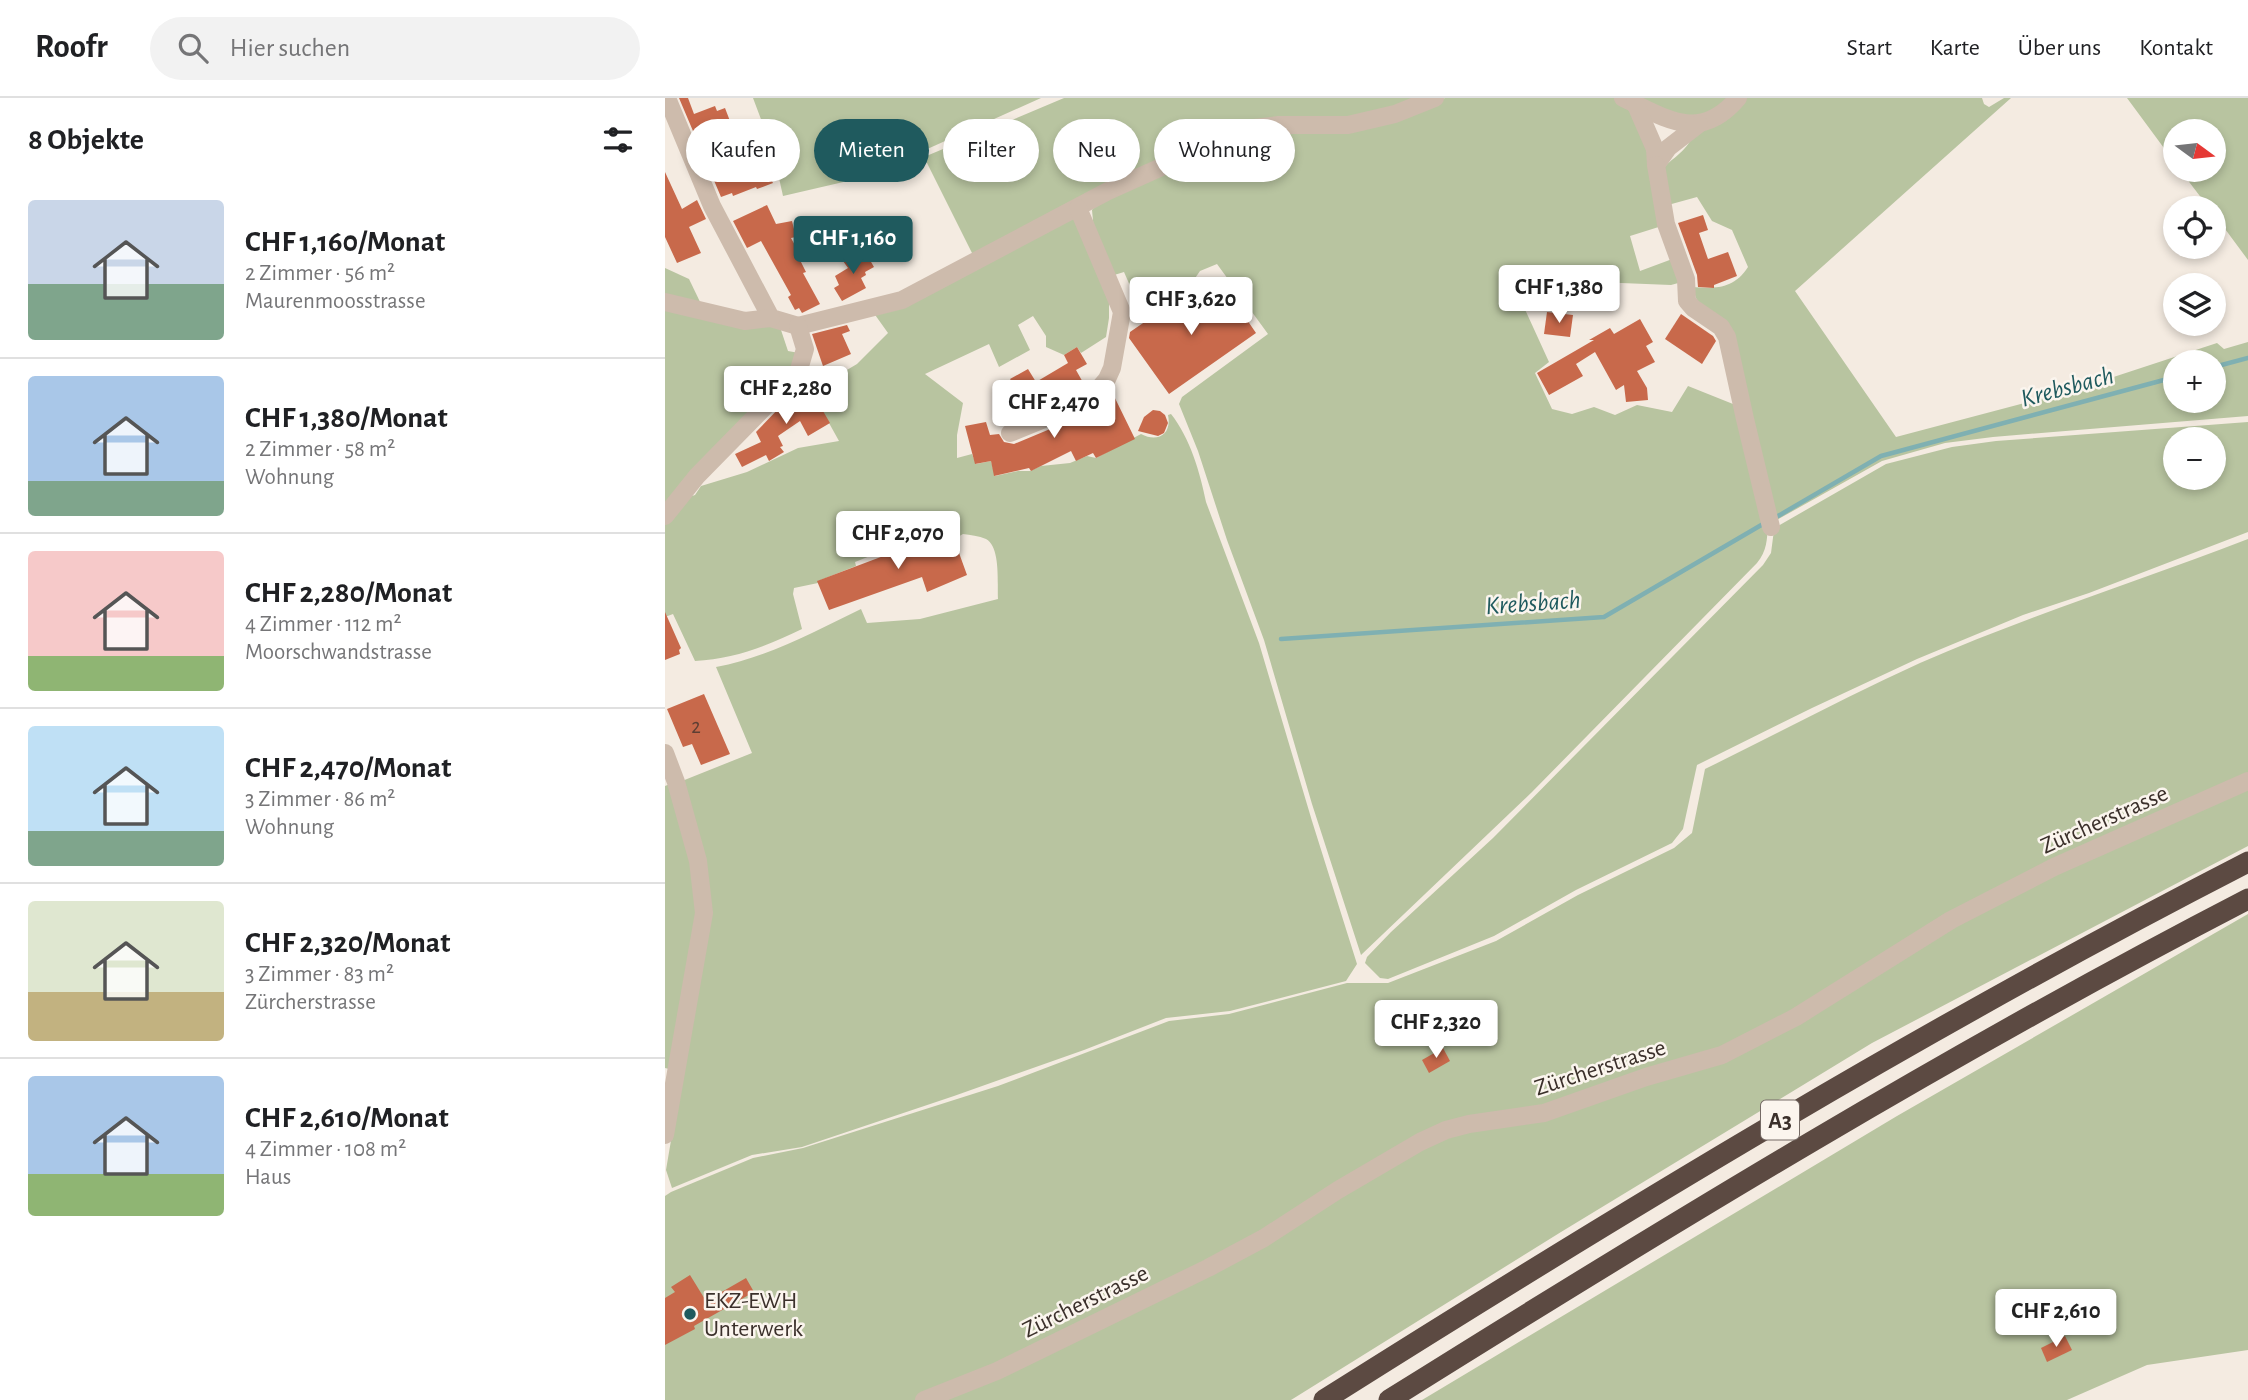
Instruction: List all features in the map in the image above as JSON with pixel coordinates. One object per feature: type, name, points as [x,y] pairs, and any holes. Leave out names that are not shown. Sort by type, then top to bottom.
[{"type":"highway","name":"A3","points":[[1324,1400],[1641,1202],[1842,1084],[2012,988],[2248,862]]},
{"type":"highway","name":"A3","points":[[1389,1400],[1670,1227],[1864,1112],[2048,1007],[2248,899]]},
{"type":"street","points":[[667,98],[712,206],[771,318]]},
{"type":"street","points":[[665,302],[745,321],[771,318],[798,326],[902,300],[1108,191],[1246,129],[1279,125],[1348,125],[1395,114],[1435,98]]},
{"type":"street","points":[[1656,165],[1668,148],[1699,124],[1719,117],[1738,98]]},
{"type":"street","points":[[1629,101],[1683,124],[1699,124]]},
{"type":"street","points":[[1629,101],[1655,149],[1666,224],[1686,279],[1687,301],[1721,327],[1727,338],[1771,527]]},
{"type":"street","points":[[1010,433],[1081,404],[1107,379],[1112,368],[1122,312],[1078,208]]},
{"type":"street","points":[[665,516],[697,475],[798,373],[805,349],[798,326]]},
{"type":"street","points":[[665,753],[698,861],[704,913],[669,1087],[665,1135]]},
{"type":"street","name":"Zürcherstrasse","points":[[924,1400],[997,1371],[1208,1268],[1264,1238],[1349,1183],[1446,1130],[1544,1113],[1646,1077],[1722,1055],[1796,1017],[1951,920],[2054,867],[2248,781]]},
{"type":"green space","points":[[753,98],[1041,98],[994,119],[943,119],[943,142],[929,148],[929,119],[814,119],[814,182],[843,182],[783,196],[780,182],[800,182],[800,119],[761,119]]},
{"type":"green space","points":[[1064,98],[1428,98],[1359,117],[1295,120],[1154,119],[1154,177],[975,259],[929,167],[929,155],[943,149],[943,182],[1039,182],[1039,119],[1014,119]]},
{"type":"green space","points":[[1445,98],[1616,98],[1639,120],[1665,225],[1630,236],[1640,271],[1675,258],[1682,282],[1671,285],[1596,282],[1522,303],[1549,362],[1535,373],[1552,409],[1572,414],[1594,407],[1615,415],[1637,405],[1672,412],[1688,386],[1738,406],[1768,524],[1765,550],[1757,563],[1532,792],[1361,955],[1312,804],[1264,640],[1179,404],[1182,397],[1268,334],[1217,264],[1200,271],[1189,287],[1145,320],[1124,272],[1111,276],[1094,231],[1092,210],[1100,200],[1154,176],[1154,182],[1295,182],[1295,127],[1398,117]]},
{"type":"green space","points":[[1633,98],[1735,98],[1718,112],[1687,119]]},
{"type":"green space","points":[[1744,98],[1982,98],[1984,104],[1989,107],[2004,98],[2011,98],[1795,291],[1896,437],[2077,389],[2163,361],[2163,413],[2226,413],[2226,350],[2196,350],[2217,343],[2224,349],[2248,342],[2248,416],[1945,443],[1882,461],[1775,521],[1730,335],[1699,306],[1692,287],[1708,288],[1730,284],[1748,267],[1732,230],[1712,221],[1697,197],[1668,205],[1664,169],[1685,149],[1691,139]]},
{"type":"green space","points":[[2127,98],[2248,98],[2248,260],[2226,230],[2226,196],[2200,196],[2189,182],[2226,182],[2226,119],[2163,119],[2163,147]]},
{"type":"green space","points":[[1075,218],[1109,297],[1106,337],[1081,353],[1077,347],[1064,355],[1046,347],[1046,336],[1033,316],[1018,325],[1030,350],[999,367],[989,344],[925,374],[963,403],[957,435],[957,458],[972,454],[976,464],[991,461],[995,476],[1070,463],[1087,456],[1096,458],[1141,434],[1153,438],[1162,435],[1168,427],[1168,415],[1171,414],[1178,423],[1193,456],[1206,502],[1259,643],[1357,964],[1346,981],[1230,1011],[1166,1018],[1084,1050],[802,1147],[752,1155],[672,1188],[666,1170],[710,910],[682,781],[752,753],[716,667],[772,650],[861,609],[867,623],[920,619],[998,599],[998,576],[991,543],[977,536],[963,534],[954,539],[910,546],[893,552],[890,548],[855,562],[856,566],[818,583],[794,588],[793,594],[802,629],[750,651],[695,661],[673,614],[665,617],[665,523],[683,499],[695,495],[701,486],[747,472],[798,448],[839,441],[801,377],[830,380],[857,364],[888,333],[873,312]]},
{"type":"green space","points":[[665,268],[689,279],[702,306],[665,297]]},
{"type":"green space","points":[[665,305],[772,325],[781,330],[788,351],[799,353],[795,367],[665,509]]},
{"type":"green space","points":[[2248,422],[2248,532],[2089,593],[2023,615],[1917,659],[1812,708],[1697,765],[1683,829],[1672,843],[1576,890],[1494,936],[1388,979],[1380,978],[1365,963],[1367,957],[1391,932],[1493,838],[1763,565],[1771,553],[1774,530],[1778,526],[1886,464],[1952,447],[1996,441],[2163,428],[2163,490],[2226,490],[2226,427],[2182,427]]},
{"type":"green space","points":[[2248,539],[2248,846],[1872,1043],[1291,1400],[665,1400],[665,1196],[671,1192],[753,1158],[803,1148],[998,1086],[1169,1021],[1229,1014],[1347,983],[1388,983],[1496,941],[1578,895],[1674,848],[1692,833],[1705,769],[1866,689],[1960,646]]},
{"type":"green space","points":[[670,784],[693,865],[696,913],[669,1069],[665,1068],[665,786]]},
{"type":"green space","points":[[2248,914],[2248,1350],[2147,1365],[2067,1400],[1422,1400],[1897,1116]]},
{"type":"building","points":[[679,98],[688,98],[694,114],[715,106],[717,111],[725,108],[729,119],[688,119]]},
{"type":"building","points":[[665,172],[682,209],[697,200],[706,219],[689,227],[701,253],[677,263],[665,237]]},
{"type":"building","points":[[715,182],[773,183],[733,196],[732,193],[721,197]]},
{"type":"building","points":[[767,205],[776,224],[792,221],[796,237],[791,238],[802,258],[800,260],[806,272],[803,273],[820,304],[802,313],[799,308],[795,310],[788,297],[791,295],[761,241],[747,248],[733,221]]},
{"type":"building","points":[[1703,215],[1708,230],[1699,233],[1708,259],[1728,252],[1737,276],[1714,285],[1714,288],[1698,287],[1697,275],[1678,223]]},
{"type":"building","points":[[864,250],[874,267],[861,278],[866,288],[842,301],[834,288],[839,285],[835,276],[848,268],[843,261]]},
{"type":"building","points":[[1221,282],[1256,333],[1169,394],[1129,338],[1130,332],[1165,308],[1173,317]]},
{"type":"building","points":[[1547,312],[1573,315],[1570,337],[1544,334]]},
{"type":"building","points":[[1681,314],[1713,336],[1716,341],[1702,364],[1665,339]]},
{"type":"building","points":[[1640,319],[1653,342],[1646,346],[1655,362],[1637,371],[1647,388],[1648,400],[1626,402],[1624,385],[1616,390],[1595,352],[1576,364],[1583,376],[1549,395],[1537,373],[1610,328],[1614,334]]},
{"type":"building","points":[[847,325],[850,331],[842,334],[851,354],[823,366],[812,334]]},
{"type":"building","points":[[1077,347],[1087,364],[1076,370],[1085,386],[1075,394],[1035,410],[1023,390],[1019,393],[1010,379],[1028,369],[1036,382],[1068,363],[1064,355]]},
{"type":"building","points":[[809,387],[830,423],[808,436],[800,421],[778,436],[784,452],[769,461],[766,455],[742,467],[735,454],[761,442],[756,432],[789,398]]},
{"type":"building","points":[[1112,392],[1135,439],[1096,458],[1093,453],[1076,461],[1071,451],[1031,471],[1029,468],[994,476],[991,461],[975,464],[965,426],[986,422],[990,435],[999,434],[1004,442],[1014,444],[1086,414]]},
{"type":"building","points":[[1153,410],[1165,415],[1168,423],[1164,433],[1158,436],[1138,431],[1144,417]]},
{"type":"building","points":[[950,528],[967,575],[927,592],[922,577],[829,610],[817,581]]},
{"type":"building","points":[[665,612],[681,648],[680,654],[665,660]]},
{"type":"building","points":[[704,694],[730,754],[701,765],[692,744],[683,747],[667,709]]},
{"type":"building","points":[[1443,1048],[1450,1061],[1429,1073],[1422,1060]]},
{"type":"building","name":"EKZ-EWH Unterwerk","points":[[690,1275],[706,1301],[746,1278],[754,1292],[665,1345],[665,1298],[675,1292],[671,1287]]},
{"type":"building","points":[[2065,1336],[2072,1350],[2047,1362],[2041,1348]]},
{"type":"waterway","name":"Krebsbach","points":[[2226,364],[2248,358]]},
{"type":"waterway","name":"Krebsbach","points":[[1778,516],[1881,456],[2163,380]]},
{"type":"waterway","name":"Krebsbach","points":[[1281,639],[1604,617],[1763,524]]},
{"type":"place","name":"EKZ-EWH Unterwerk","points":[[690,1314]]}]
